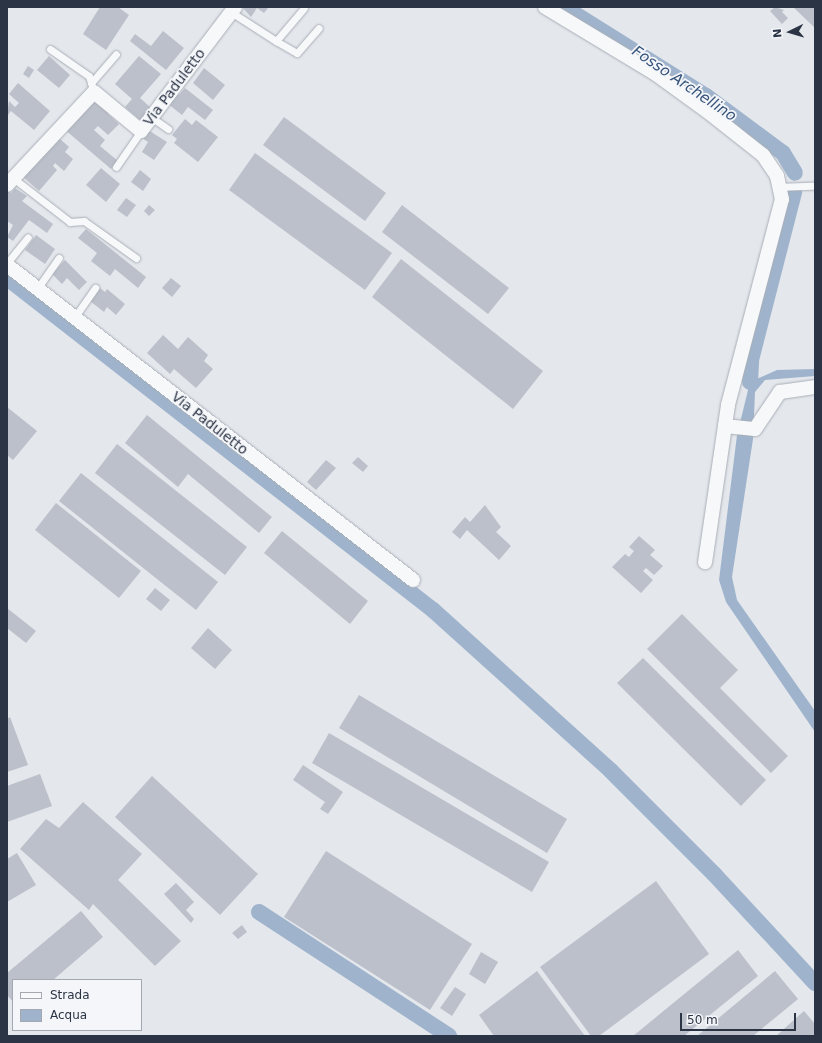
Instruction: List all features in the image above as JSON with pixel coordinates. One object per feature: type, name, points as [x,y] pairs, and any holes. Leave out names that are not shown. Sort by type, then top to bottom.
[{"type":"street","points":[[545,7],[656,74],[707,110],[763,155],[779,186],[782,199],[729,426],[705,562]]},
{"type":"street","name":"Via Paduletto","points":[[93,87],[141,131],[233,10]]},
{"type":"street","points":[[10,182],[93,87]]},
{"type":"street","name":"Via Paduletto","points":[[7,264],[74,318],[413,580]]},
{"type":"street","points":[[729,426],[755,429],[780,392],[815,387]]},
{"type":"lane","points":[[276,41],[304,8]]},
{"type":"lane","points":[[233,10],[276,41],[297,53],[319,28]]},
{"type":"lane","points":[[50,49],[89,76],[93,87]]},
{"type":"lane","points":[[93,87],[116,54]]},
{"type":"lane","points":[[151,117],[168,129]]},
{"type":"lane","points":[[116,167],[141,131]]},
{"type":"lane","points":[[10,182],[70,222],[84,221],[136,258]]},
{"type":"lane","points":[[779,186],[815,186]]},
{"type":"lane","points":[[7,264],[28,236]]},
{"type":"lane","points":[[37,289],[59,258]]},
{"type":"lane","points":[[74,318],[95,288]]},
{"type":"water","points":[[815,369],[815,376],[765,380],[755,392],[753,439],[732,577],[737,600],[815,711],[815,732],[726,602],[719,580],[737,435],[750,382],[777,370]]},
{"type":"building","points":[[100,7],[118,7],[129,15],[106,50],[83,34]]},
{"type":"building","points":[[242,7],[269,7],[264,13],[257,8],[251,17]]},
{"type":"building","points":[[775,7],[784,10],[782,12],[788,18],[782,24],[770,11]]},
{"type":"building","points":[[793,7],[815,7],[815,28]]},
{"type":"building","points":[[163,31],[184,48],[166,70],[130,41],[135,34],[151,46]]},
{"type":"building","points":[[49,56],[70,75],[59,88],[37,70]]},
{"type":"building","points":[[139,56],[161,74],[140,98],[151,108],[140,120],[125,107],[132,99],[115,84]]},
{"type":"building","points":[[28,66],[34,70],[29,78],[23,74]]},
{"type":"building","points":[[204,68],[225,85],[213,100],[193,83]]},
{"type":"building","points":[[18,83],[50,111],[34,130],[11,111],[7,116],[9,101],[15,107],[19,103],[9,94]]},
{"type":"building","points":[[185,88],[213,110],[205,120],[188,107],[182,115],[167,103],[176,92],[179,95]]},
{"type":"building","points":[[97,97],[112,109],[108,114],[119,124],[108,135],[98,126],[94,130],[105,140],[100,146],[118,161],[111,169],[64,129]]},
{"type":"building","points":[[284,117],[386,193],[365,221],[263,145]]},
{"type":"building","points":[[185,119],[192,125],[196,120],[218,137],[198,162],[174,143],[177,139],[172,135]]},
{"type":"building","points":[[148,130],[167,142],[154,160],[142,152],[148,142],[142,138]]},
{"type":"building","points":[[59,138],[69,147],[65,152],[73,159],[64,171],[55,163],[53,166],[57,170],[39,191],[22,176]]},
{"type":"building","points":[[255,153],[392,253],[365,290],[229,190]]},
{"type":"building","points":[[101,168],[120,184],[106,202],[86,185]]},
{"type":"building","points":[[140,170],[151,179],[143,191],[131,182]]},
{"type":"building","points":[[15,188],[27,196],[22,201],[53,224],[47,233],[29,220],[13,241],[7,237],[13,225],[7,221],[7,190],[11,193]]},
{"type":"building","points":[[126,198],[136,205],[127,217],[117,210]]},
{"type":"building","points":[[149,205],[155,210],[149,216],[144,211]]},
{"type":"building","points":[[402,205],[509,288],[488,314],[382,232]]},
{"type":"building","points":[[86,229],[146,277],[138,288],[115,269],[110,276],[91,261],[97,253],[78,238]]},
{"type":"building","points":[[36,235],[55,249],[45,264],[25,250]]},
{"type":"building","points":[[401,259],[543,371],[513,409],[372,297]]},
{"type":"building","points":[[65,260],[87,282],[79,290],[67,278],[62,284],[52,274]]},
{"type":"building","points":[[171,278],[181,286],[172,297],[162,288]]},
{"type":"building","points":[[100,288],[105,292],[107,289],[125,304],[116,315],[107,307],[104,312],[90,301]]},
{"type":"building","points":[[163,335],[178,349],[188,337],[208,355],[204,361],[213,369],[196,388],[174,369],[170,374],[147,353]]},
{"type":"building","points":[[7,407],[37,431],[13,460],[7,455]]},
{"type":"building","points":[[147,415],[272,517],[259,533],[188,474],[178,487],[125,443]]},
{"type":"building","points":[[117,444],[247,547],[225,575],[95,473]]},
{"type":"building","points":[[358,457],[368,466],[363,472],[352,463]]},
{"type":"building","points":[[326,460],[336,468],[316,490],[307,482]]},
{"type":"building","points":[[81,473],[218,582],[196,610],[59,501]]},
{"type":"building","points":[[56,503],[141,571],[119,598],[35,530]]},
{"type":"building","points":[[485,505],[501,527],[496,532],[511,546],[499,560],[467,530],[460,539],[452,532],[465,517],[470,522]]},
{"type":"building","points":[[282,531],[368,601],[350,624],[264,553]]},
{"type":"building","points":[[639,536],[655,550],[650,555],[663,566],[654,575],[646,568],[643,571],[653,580],[641,593],[612,567],[625,554],[629,557],[634,551],[629,547]]},
{"type":"building","points":[[155,588],[170,600],[161,611],[146,599]]},
{"type":"building","points":[[7,608],[36,631],[26,643],[7,628]]},
{"type":"building","points":[[682,614],[738,670],[720,688],[788,756],[771,773],[647,649]]},
{"type":"building","points":[[208,628],[232,650],[215,669],[191,648]]},
{"type":"building","points":[[643,658],[766,780],[741,806],[617,683]]},
{"type":"building","points":[[359,695],[567,819],[547,853],[339,728]]},
{"type":"building","points":[[10,717],[28,765],[7,772],[7,719]]},
{"type":"building","points":[[329,733],[549,862],[532,892],[312,763]]},
{"type":"building","points":[[303,765],[343,792],[328,814],[320,809],[325,802],[293,780]]},
{"type":"building","points":[[40,774],[52,806],[7,822],[7,786]]},
{"type":"building","points":[[152,776],[258,874],[220,915],[115,817]]},
{"type":"building","points":[[83,802],[142,854],[118,880],[181,941],[155,966],[93,904],[89,910],[20,849],[46,819],[59,828]]},
{"type":"building","points":[[326,851],[472,944],[430,1010],[284,917]]},
{"type":"building","points":[[17,853],[36,885],[7,902],[7,859]]},
{"type":"building","points":[[656,881],[709,954],[599,1036],[591,1036],[540,967]]},
{"type":"building","points":[[176,883],[194,902],[186,910],[194,919],[191,923],[164,894]]},
{"type":"building","points":[[81,911],[103,937],[54,979],[12,979],[12,1001],[7,995],[7,973]]},
{"type":"building","points":[[242,925],[247,932],[238,939],[232,933]]},
{"type":"building","points":[[738,950],[758,976],[684,1036],[633,1036]]},
{"type":"building","points":[[481,952],[498,962],[485,984],[469,974]]},
{"type":"building","points":[[537,971],[585,1036],[494,1036],[479,1015]]},
{"type":"building","points":[[775,971],[798,999],[753,1036],[697,1036]]},
{"type":"building","points":[[455,987],[466,994],[452,1016],[440,1008]]},
{"type":"building","points":[[804,1011],[815,1024],[815,1036],[776,1036]]},
{"type":"waterway","name":"Fosso Archellino","points":[[564,7],[706,96],[783,153],[795,173]]},
{"type":"waterway","name":"Fosso Archellino","points":[[750,382],[751,360],[794,192]]},
{"type":"waterway","points":[[7,278],[433,610],[611,771],[714,874],[815,983]]},
{"type":"waterway","points":[[259,912],[449,1036]]}]
